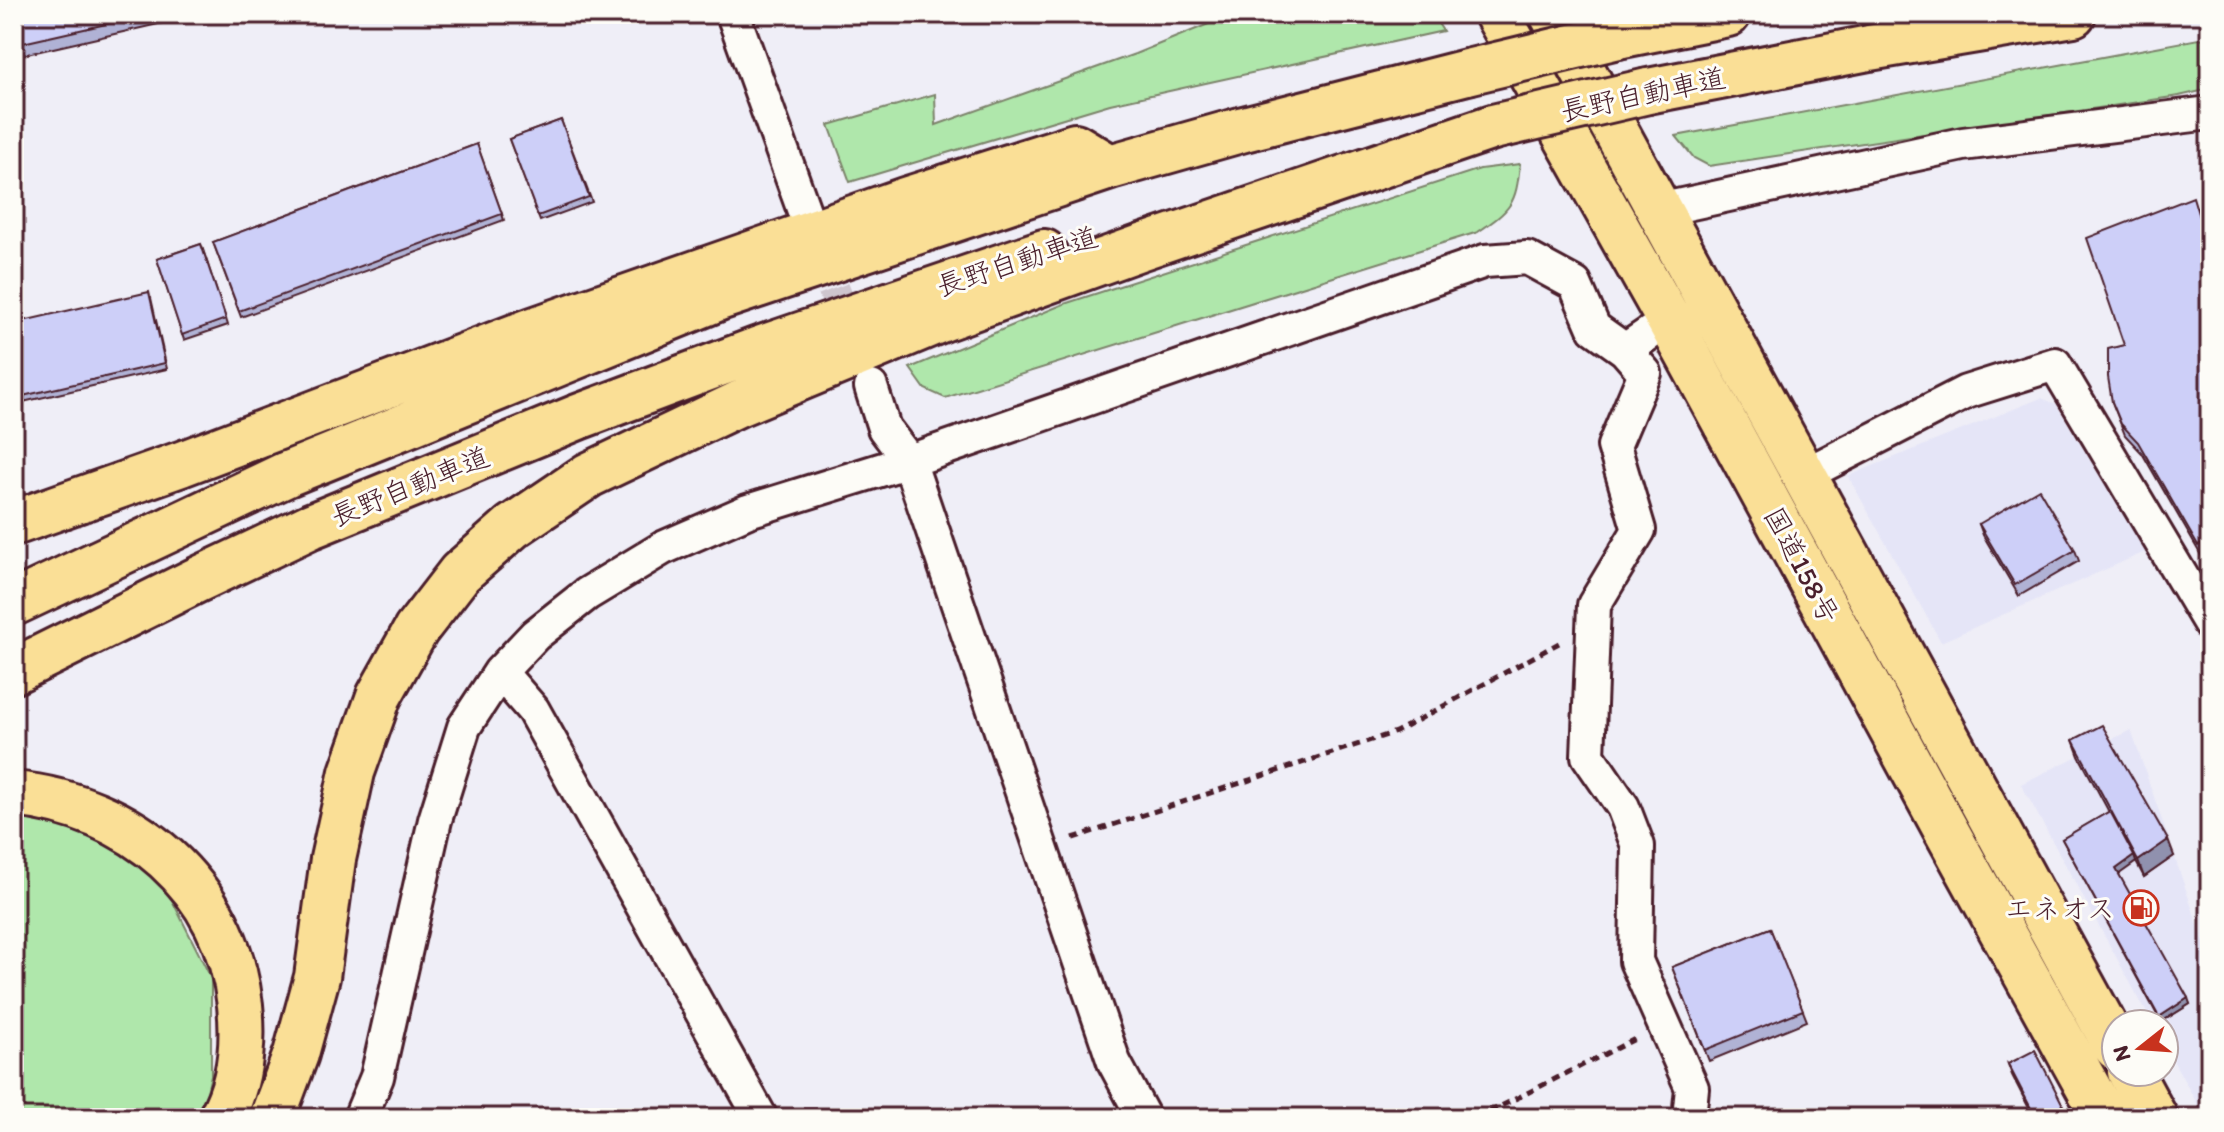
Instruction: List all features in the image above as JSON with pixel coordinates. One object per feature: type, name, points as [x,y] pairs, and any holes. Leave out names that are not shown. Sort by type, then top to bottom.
[{"type":"highway","points":[[1468,14],[1622,239]]},
{"type":"highway","name":"国道158号","points":[[1497,14],[1669,320],[2105,1118]]},
{"type":"highway","name":"国道158号","points":[[1552,14],[2100,1018]]},
{"type":"highway","name":"長野自動車道","points":[[14,603],[287,474],[719,298],[1110,167],[1244,129],[1618,36],[1728,14]]},
{"type":"highway","name":"長野自動車道","points":[[14,671],[311,526],[578,417],[759,349],[1130,224],[1263,185],[1648,91],[1869,48],[2073,14]]},
{"type":"highway","points":[[272,1118],[296,1054],[317,977],[333,859],[352,772],[379,696],[416,630],[460,573],[512,527],[589,475],[738,404],[945,318],[1124,253],[1493,127]]},
{"type":"highway","points":[[14,523],[181,464],[533,330],[905,200],[1075,146],[1110,167]]},
{"type":"highway","points":[[14,794],[71,804],[109,820],[144,840],[174,865],[196,890],[215,919],[229,953],[238,990],[242,1027],[239,1069],[221,1118]]},
{"type":"highway","points":[[2139,1088],[2155,1118]]},
{"type":"street","points":[[733,14],[804,211]]},
{"type":"street","points":[[1659,210],[1963,144],[2210,113]]},
{"type":"street","points":[[360,1118],[377,1077],[435,820],[464,727],[500,672],[535,635],[587,594],[663,548],[748,511],[909,461],[1485,261],[1527,258],[1575,284],[1594,328],[1625,350],[1645,373],[1614,446],[1639,530],[1594,605],[1588,756],[1623,807],[1638,846],[1636,961],[1692,1088],[1689,1118]]},
{"type":"street","points":[[1625,350],[1669,320]]},
{"type":"street","points":[[1804,475],[1966,392],[2055,364],[2210,624]]},
{"type":"street","points":[[871,387],[884,428],[909,461],[1114,1062],[1144,1118]]},
{"type":"street","points":[[500,672],[533,710],[761,1118]]},
{"type":"path","points":[[1041,848],[1396,732],[1593,625]]},
{"type":"path","points":[[1477,1118],[1664,1024]]},
{"type":"shaded area","points":[[2041,398],[2056,404],[2145,552],[1941,642],[1848,476]]},
{"type":"shaded area","name":"エネオス","points":[[2131,730],[2210,960],[2210,1118],[2205,1118],[2180,1073],[2180,1008],[2144,1008],[2021,784]]},
{"type":"green space","points":[[1249,14],[1432,14],[1443,31],[1110,104],[850,182],[829,125],[935,94],[936,125],[1135,54],[1211,23]]},
{"type":"green space","points":[[2210,37],[2210,89],[2179,96],[1709,166],[1694,158],[1676,136]]},
{"type":"green space","points":[[1520,164],[1510,205],[1478,232],[945,398],[925,389],[910,368],[1064,304],[1480,169]]},
{"type":"green space","points":[[39,814],[113,840],[163,882],[211,978],[211,1075],[201,1118],[14,1118],[14,815]]},
{"type":"building","points":[[14,14],[150,14],[14,45]]},
{"type":"building","points":[[561,120],[589,197],[538,216],[509,139]]},
{"type":"building","points":[[477,144],[502,214],[239,311],[213,242]]},
{"type":"building","points":[[2193,197],[2210,254],[2210,539],[2198,546],[2138,442],[2121,424],[2112,402],[2108,349],[2124,345],[2087,238]]},
{"type":"building","points":[[201,244],[226,319],[182,335],[157,259]]},
{"type":"building","points":[[149,292],[165,363],[14,398],[14,323]]},
{"type":"building","points":[[2039,489],[2075,550],[2015,585],[1979,524]]},
{"type":"building","points":[[2102,725],[2168,840],[2138,861],[2073,740]]},
{"type":"building","points":[[2110,811],[2134,856],[2116,869],[2188,998],[2173,1008],[2154,1008],[2062,839]]},
{"type":"building","points":[[1770,928],[1803,1010],[1705,1050],[1672,967]]},
{"type":"building","points":[[2035,1050],[2066,1111],[2052,1118],[2036,1118],[2008,1064]]},
{"type":"tunnel","points":[[816,244],[853,339]]},
{"type":"place","name":"エネオス","points":[[2141,908]]}]
